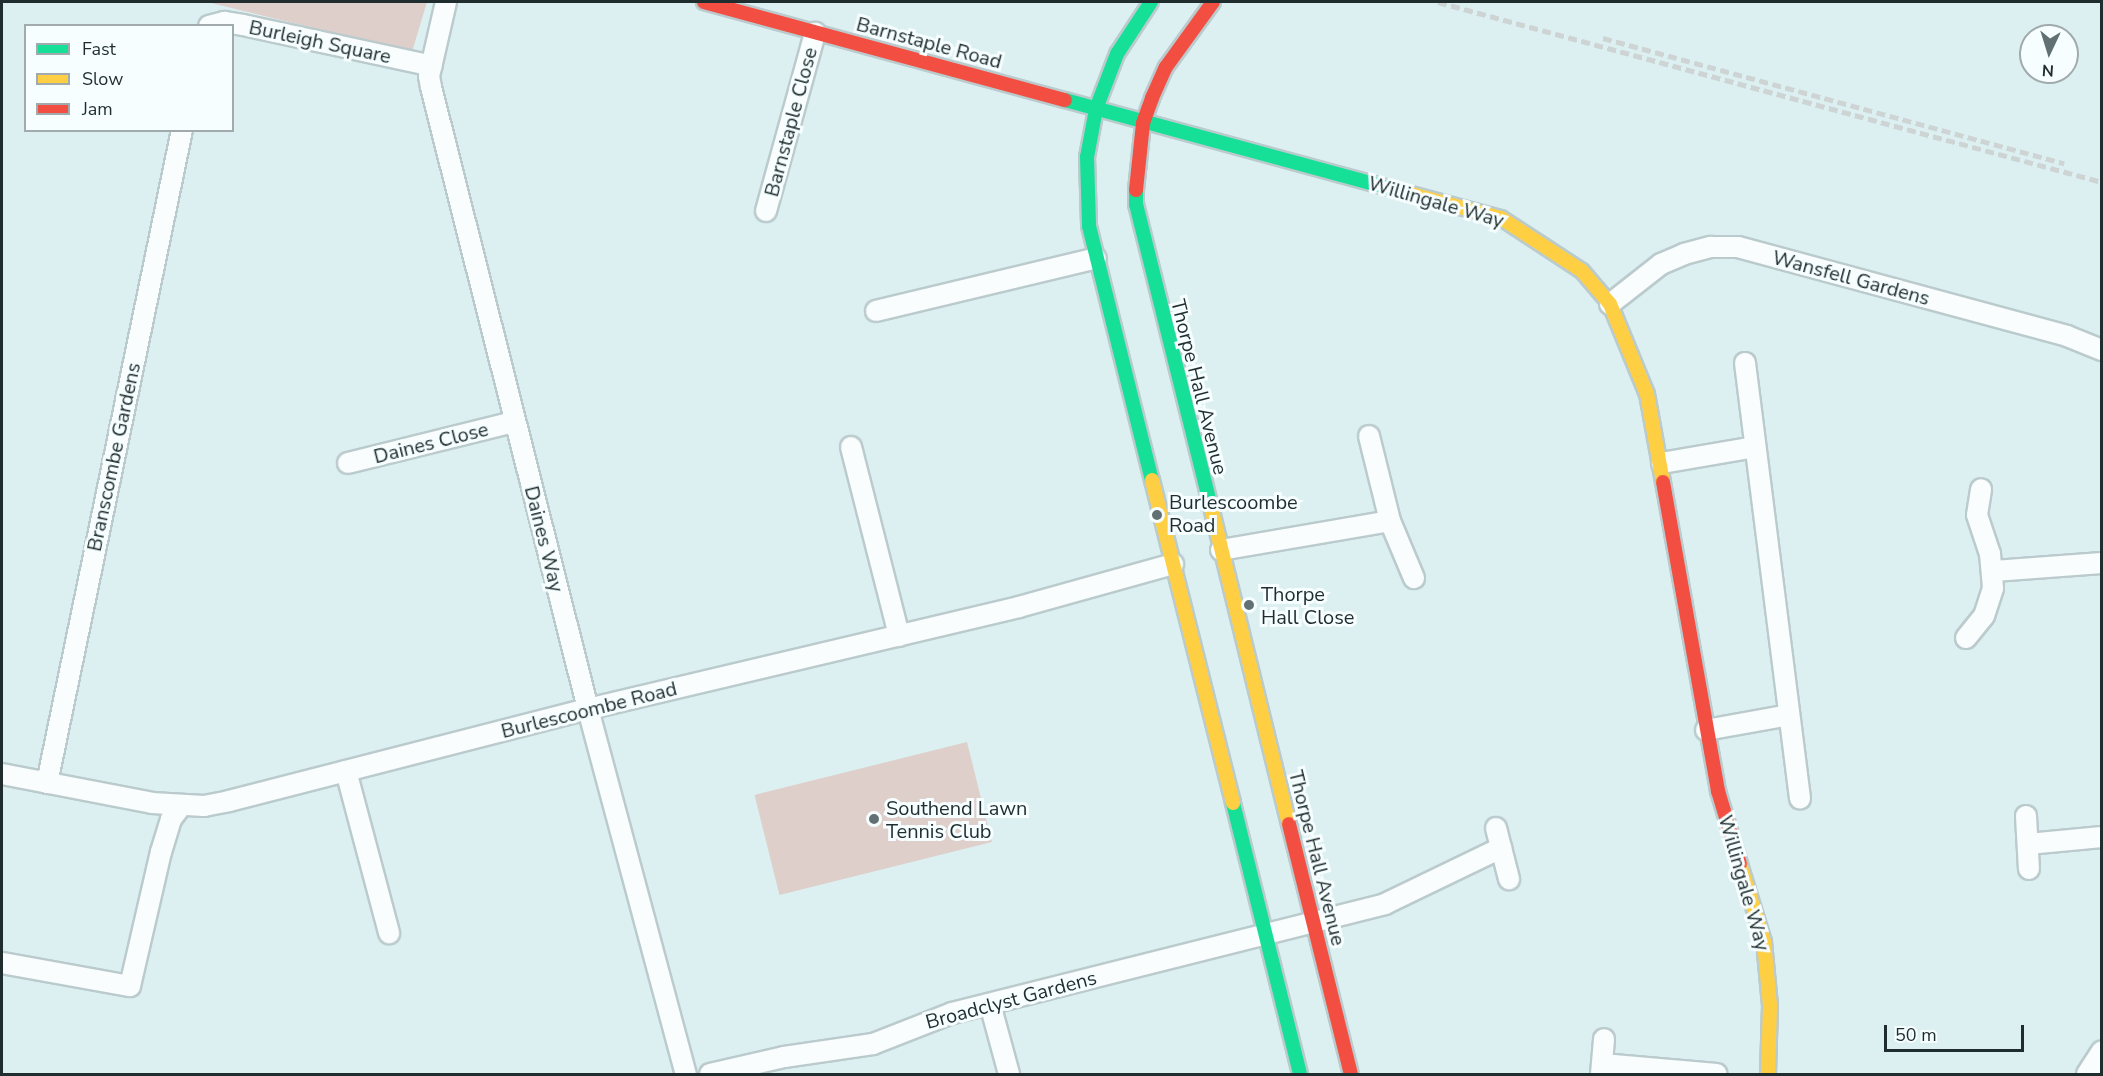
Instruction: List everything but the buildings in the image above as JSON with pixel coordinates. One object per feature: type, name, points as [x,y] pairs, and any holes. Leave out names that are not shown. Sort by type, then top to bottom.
[{"type":"street","name":"Daines Way","points":[[446,2],[432,66],[431,87],[588,709],[686,1074]]},
{"type":"street","name":"Barnstaple Road","points":[[704,2],[1096,108],[1143,123]]},
{"type":"street","points":[[1151,2],[1116,54],[1096,108],[1087,181],[1089,226],[1300,1074]]},
{"type":"street","name":"Thorpe Hall Avenue","points":[[1213,2],[1166,67],[1143,123],[1136,165],[1136,204],[1143,246],[1351,1074]]},
{"type":"street","name":"Burleigh Square","points":[[216,24],[224,22],[243,25],[432,66]]},
{"type":"street","name":"Barnstaple Close","points":[[766,211],[815,33]]},
{"type":"street","name":"Willingale Way","points":[[1143,123],[1501,218],[1582,271],[1610,304],[1647,394],[1662,463],[1718,791],[1764,942],[1770,1006],[1768,1074]]},
{"type":"street","name":"Branscombe Gardens","points":[[47,783],[182,132]]},
{"type":"street","name":"Wansfell Gardens","points":[[1610,304],[1661,264],[1711,248],[1738,247],[2067,336],[2102,350]]},
{"type":"street","points":[[876,311],[1096,258]]},
{"type":"street","points":[[1745,363],[1800,799]]},
{"type":"street","name":"Daines Close","points":[[348,464],[514,422]]},
{"type":"street","points":[[1369,436],[1390,521],[1414,578]]},
{"type":"street","points":[[851,447],[899,636]]},
{"type":"street","points":[[1662,463],[1755,447]]},
{"type":"street","points":[[1966,638],[1984,616],[1994,571],[1977,515],[1981,489]]},
{"type":"street","points":[[1221,550],[1390,521]]},
{"type":"street","points":[[1994,571],[2102,563]]},
{"type":"street","name":"Burlescoombe Road","points":[[2,774],[181,806],[229,801],[588,709],[899,636],[1173,564]]},
{"type":"street","points":[[1706,730],[1789,715]]},
{"type":"street","points":[[346,771],[388,933]]},
{"type":"street","points":[[2,963],[130,986],[164,842],[181,806]]},
{"type":"street","points":[[2026,816],[2030,869]]},
{"type":"street","points":[[1496,828],[1509,879]]},
{"type":"street","points":[[2028,844],[2102,837]]},
{"type":"street","name":"Broadclyst Gardens","points":[[710,1074],[784,1057],[873,1044],[920,1024],[990,1004],[1313,920],[1385,904],[1501,848]]},
{"type":"street","points":[[990,1004],[1009,1074]]},
{"type":"street","points":[[1604,1039],[1602,1069],[1717,1074]]},
{"type":"street","points":[[2087,1074],[2102,1051]]},
{"type":"shaded area","points":[[207,2],[427,2],[412,52]]},
{"type":"shaded area","name":"Southend Lawn Tennis Club","points":[[967,742],[992,842],[779,895],[755,795]]},
{"type":"railway","points":[[1438,2],[2102,182]]},
{"type":"railway","points":[[1603,38],[2064,163]]},
{"type":"traffic: fast","points":[[1151,2],[1117,54],[1096,109],[1087,157],[1089,226],[1152,480]]},
{"type":"traffic: fast","points":[[1065,100],[1400,191]]},
{"type":"traffic: fast","points":[[1136,190],[1136,204],[1211,507]]},
{"type":"traffic: fast","points":[[1233,803],[1300,1074]]},
{"type":"traffic: slow","points":[[1400,191],[1501,218],[1582,271],[1610,304],[1647,394],[1663,482]]},
{"type":"traffic: slow","points":[[1152,480],[1233,803]]},
{"type":"traffic: slow","points":[[1211,507],[1289,824]]},
{"type":"traffic: slow","points":[[1740,864],[1764,942],[1770,1006],[1768,1074]]},
{"type":"traffic: jam","points":[[704,2],[1065,100]]},
{"type":"traffic: jam","points":[[1136,190],[1143,123],[1152,98],[1166,67],[1213,2]]},
{"type":"traffic: jam","points":[[1663,482],[1718,791],[1740,864]]},
{"type":"traffic: jam","points":[[1289,824],[1351,1074]]},
{"type":"place","name":"Burlescoombe Road","points":[[1157,515]]},
{"type":"place","name":"Thorpe Hall Close","points":[[1249,605]]},
{"type":"place","name":"Southend Lawn Tennis Club","points":[[874,819]]}]
